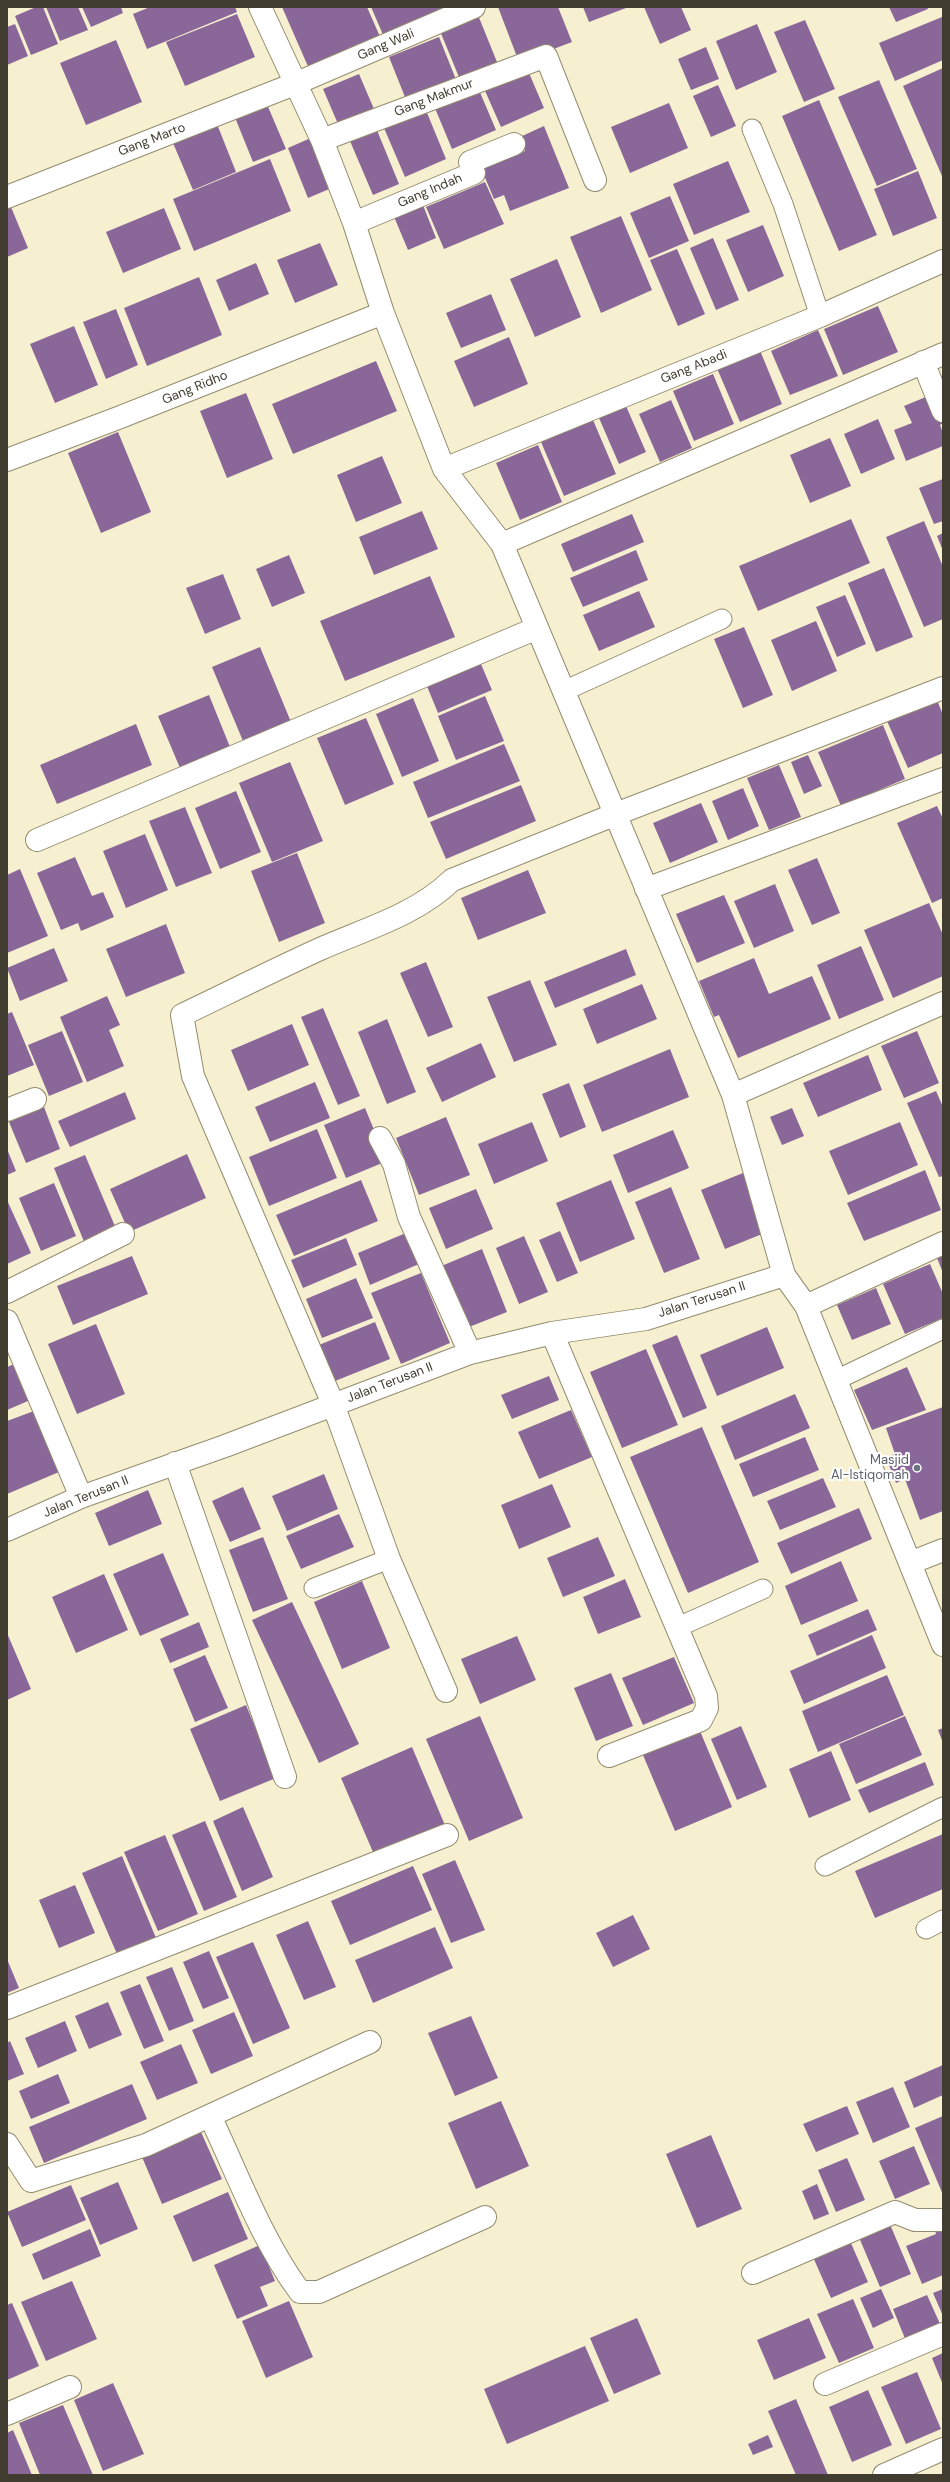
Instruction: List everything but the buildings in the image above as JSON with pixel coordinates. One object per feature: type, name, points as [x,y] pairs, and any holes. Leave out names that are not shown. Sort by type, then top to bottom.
[{"type":"street","points":[[260,7],[297,83],[322,140],[354,223],[383,313],[444,469],[502,544],[616,814],[733,1095],[784,1275],[806,1306],[943,1645]]},
{"type":"street","name":"Gang Wali","points":[[297,83],[474,7]]},
{"type":"street","name":"Gang Makmur","points":[[322,140],[546,56],[595,180]]},
{"type":"street","name":"Gang Marto","points":[[7,197],[297,83]]},
{"type":"street","name":"Gang Indah","points":[[354,223],[474,173],[470,162],[514,144]]},
{"type":"street","name":"Gang Abadi","points":[[444,469],[820,316],[943,261]]},
{"type":"street","name":"Gang Ridho","points":[[7,460],[118,418],[383,313]]},
{"type":"street","points":[[502,544],[943,354]]},
{"type":"street","points":[[923,362],[943,411]]},
{"type":"street","points":[[37,840],[537,628]]},
{"type":"street","points":[[446,1691],[388,1559],[333,1404],[193,1076],[182,1015],[319,950],[410,910],[436,896],[452,880],[616,814],[943,688]]},
{"type":"street","points":[[646,889],[943,779]]},
{"type":"street","points":[[733,1095],[943,1003]]},
{"type":"street","points":[[7,1110],[35,1099]]},
{"type":"street","points":[[380,1138],[394,1164],[409,1218],[470,1353]]},
{"type":"street","points":[[7,1292],[123,1234]]},
{"type":"street","points":[[806,1306],[943,1243]]},
{"type":"street","name":"Jalan Terusan II","points":[[7,1530],[81,1497],[470,1353],[552,1333],[646,1318],[784,1275]]},
{"type":"street","points":[[7,1321],[81,1497]]},
{"type":"street","points":[[552,1333],[706,1696],[707,1708],[701,1720],[609,1756]]},
{"type":"street","points":[[175,1463],[284,1777]]},
{"type":"street","points":[[910,1563],[943,1550]]},
{"type":"street","points":[[7,2008],[447,1835]]},
{"type":"street","points":[[9,2153],[31,2181],[146,2146],[370,2042]]},
{"type":"street","points":[[210,2116],[266,2236],[287,2274],[300,2292],[319,2292],[486,2217]]},
{"type":"street","points":[[753,2273],[895,2212],[915,2220],[943,2220]]},
{"type":"street","points":[[825,2384],[943,2334]]},
{"type":"street","points":[[7,2414],[70,2387]]},
{"type":"street","points":[[884,2475],[943,2449]]},
{"type":"lane","points":[[752,129],[783,204],[820,316]]},
{"type":"lane","points":[[564,691],[722,619]]},
{"type":"lane","points":[[836,1380],[943,1329]]},
{"type":"lane","points":[[314,1588],[388,1559]]},
{"type":"lane","points":[[678,1627],[763,1589]]},
{"type":"lane","points":[[826,1866],[943,1807]]},
{"type":"lane","points":[[926,1929],[943,1920]]},
{"type":"place","name":"Masjid Al-Istiqomah","points":[[917,1468]]}]
